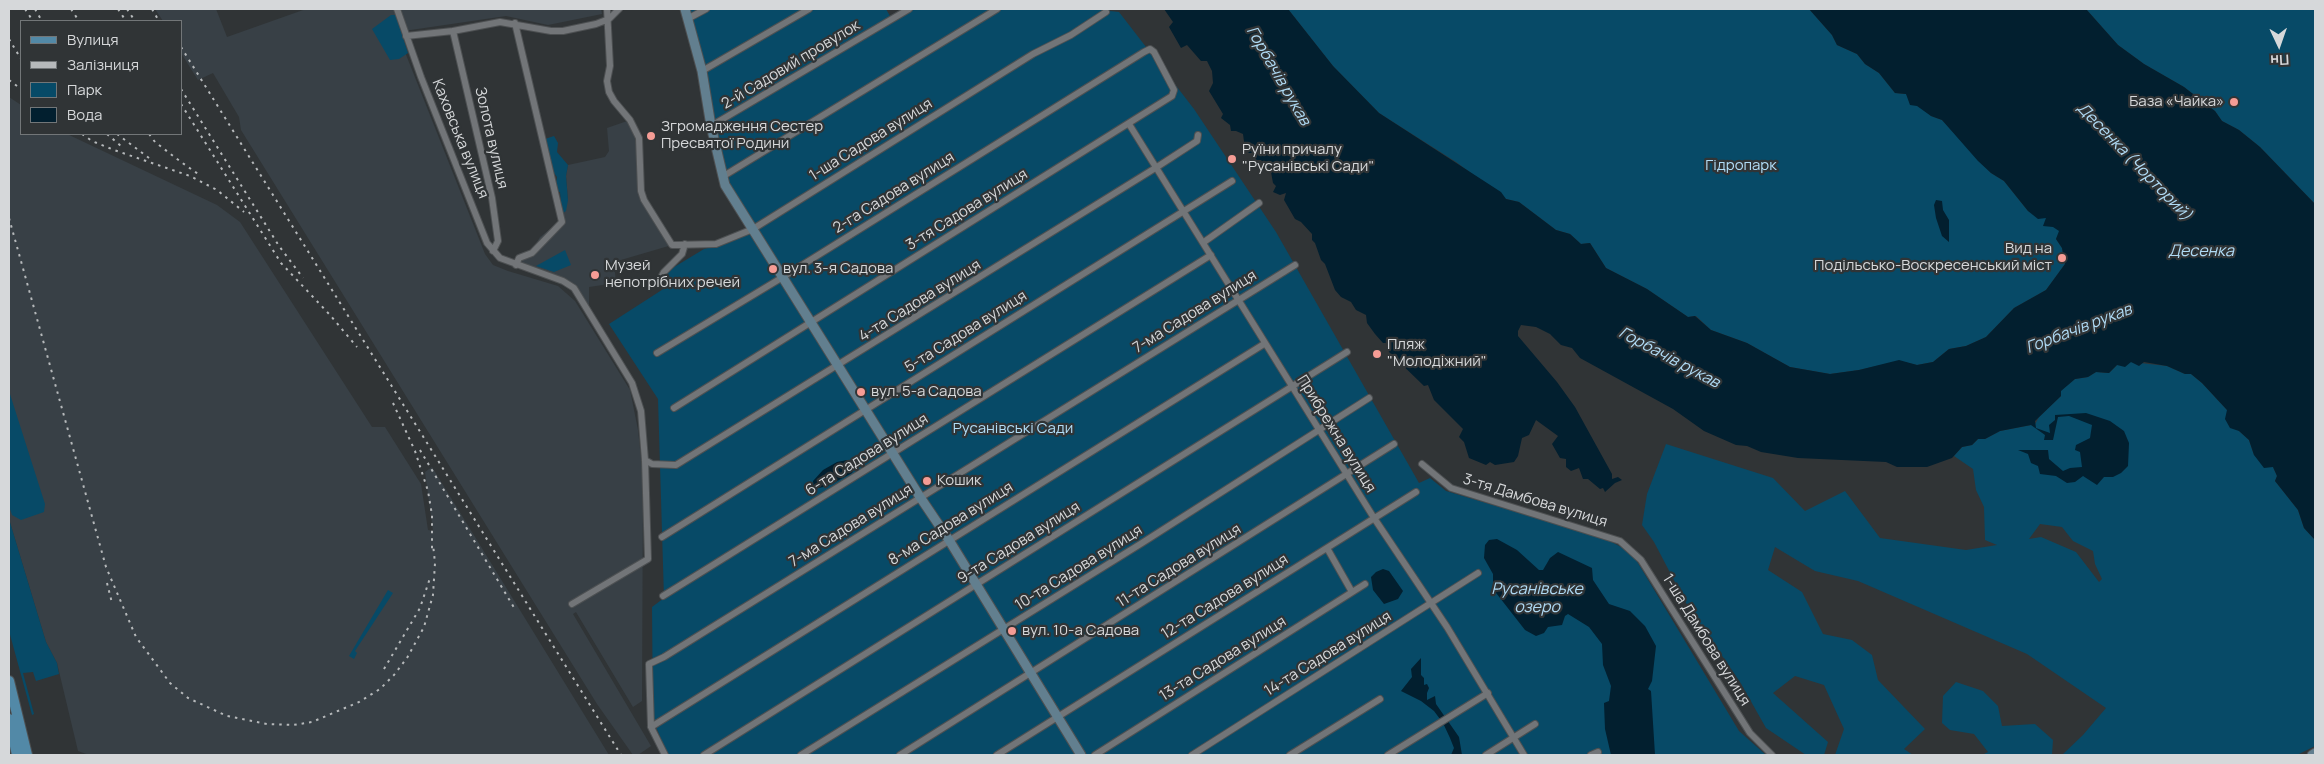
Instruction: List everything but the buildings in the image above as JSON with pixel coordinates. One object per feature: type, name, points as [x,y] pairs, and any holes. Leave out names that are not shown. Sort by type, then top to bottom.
[{"type":"main road","points":[[685,9],[702,71],[722,177],[893,454],[977,584],[1081,755]]},
{"type":"main road","points":[[9,681],[27,755]]},
{"type":"main road","points":[[9,719],[17,755]]},
{"type":"street","name":"Каховська вулиця","points":[[397,9],[487,243],[500,258],[563,281],[574,288],[632,383],[642,411],[646,460],[648,559],[572,604]]},
{"type":"street","points":[[607,9],[609,19],[608,88],[614,101],[630,120],[639,138],[641,191],[644,200],[672,245],[685,244],[682,254],[664,272],[658,283]]},
{"type":"street","points":[[406,36],[453,31],[500,22],[515,23],[551,31],[563,30],[596,24],[609,19],[619,9]]},
{"type":"street","points":[[689,18],[706,9]]},
{"type":"street","points":[[702,71],[809,9]]},
{"type":"street","name":"2-й Садовий провулок","points":[[711,126],[909,9]]},
{"type":"street","points":[[722,177],[997,9]]},
{"type":"street","name":"1-ша Садова вулиця","points":[[685,244],[724,242],[753,229],[1032,54],[1071,35],[1106,12]]},
{"type":"street","points":[[515,23],[562,222],[532,253],[520,258],[516,265]]},
{"type":"street","name":"Золота вулиця","points":[[453,31],[492,198],[498,241],[493,250]]},
{"type":"street","name":"3-тя Садова вулиця","points":[[674,408],[1172,96],[1174,90],[1154,52],[1150,49],[1144,52]]},
{"type":"street","name":"2-га Садова вулиця","points":[[657,353],[784,277],[1144,52]]},
{"type":"street","name":"Прибрежна вулиця","points":[[1129,124],[1204,242],[1264,344],[1346,475],[1432,603],[1524,755]]},
{"type":"street","name":"4-та Садова вулиця","points":[[646,460],[652,464],[676,465],[1157,167],[1197,141],[1198,135]]},
{"type":"street","name":"5-та Садова вулиця","points":[[662,537],[1232,181]]},
{"type":"street","points":[[1204,242],[1259,203]]},
{"type":"street","name":"6-та Садова вулиця","points":[[663,596],[1211,255]]},
{"type":"street","name":"7-ма Садова вулиця","points":[[651,728],[649,664],[664,657],[1295,265]]},
{"type":"street","name":"8-ма Садова вулиця","points":[[651,728],[1264,344]]},
{"type":"street","name":"9-та Садова вулиця","points":[[704,755],[1347,352]]},
{"type":"street","name":"10-та Садова вулиця","points":[[801,755],[1320,431],[1368,398]]},
{"type":"street","name":"11-та Садова вулиця","points":[[900,755],[1394,444]]},
{"type":"street","name":"3-тя Дамбова вулиця","points":[[1422,464],[1451,488],[1608,536],[1620,541],[1641,560]]},
{"type":"street","name":"12-та Садова вулиця","points":[[997,755],[1416,492]]},
{"type":"street","points":[[1327,548],[1352,592]]},
{"type":"street","name":"1-ша Дамбова вулиця","points":[[1641,560],[1750,733],[1772,755]]},
{"type":"street","name":"14-та Садова вулиця","points":[[1192,755],[1478,574]]},
{"type":"street","name":"13-та Садова вулиця","points":[[1095,755],[1365,584]]},
{"type":"street","points":[[1388,755],[1488,693]]},
{"type":"street","points":[[1290,755],[1380,699]]},
{"type":"street","points":[[1486,755],[1535,724]]},
{"type":"street","points":[[651,728],[665,755]]},
{"type":"street","points":[[1591,755],[1598,752]]},
{"type":"shaded area","points":[[155,9],[216,9],[227,37],[306,9],[601,9],[602,14],[548,25],[506,16],[397,32],[485,254],[493,265],[558,286],[575,301],[630,390],[638,430],[643,476],[642,701],[633,707],[576,612],[573,614],[651,746],[638,755],[633,755],[597,704],[241,130],[239,117],[213,73],[198,80],[182,55],[182,20],[162,20]]},
{"type":"shaded area","points":[[9,97],[20,104],[20,135],[69,135],[217,205],[240,222],[372,427],[385,427],[421,484],[428,530],[433,531],[425,472],[432,467],[609,755],[89,755],[78,751],[57,663],[46,642],[9,519]]},
{"type":"shaded area","points":[[630,120],[639,138],[641,191],[672,245],[614,262],[616,283],[589,287],[589,310],[574,288],[512,264],[518,254],[533,249],[540,237],[563,219],[562,214],[568,200],[566,176],[568,165],[605,157],[609,151],[607,128]]},
{"type":"green space","name":"Русанівські Сади","points":[[688,9],[886,9],[890,16],[902,9],[1109,9],[1110,11],[1119,12],[1194,109],[1276,232],[1419,483],[1430,478],[1446,491],[1604,538],[1621,547],[1635,558],[1739,731],[1766,755],[668,755],[653,720],[652,607],[664,598],[658,399],[609,324],[668,286],[664,278],[666,272],[704,249],[729,243],[757,228],[725,179]]},
{"type":"green space","name":"Гідропарк","points":[[1288,9],[1809,9],[1832,35],[1837,45],[1857,54],[1865,64],[1879,73],[1895,93],[1906,94],[1931,116],[1942,120],[1991,173],[2004,181],[2028,211],[2046,218],[2060,231],[2056,239],[2062,248],[2065,264],[2046,290],[2014,308],[1986,337],[1966,346],[1949,349],[1933,362],[1917,365],[1899,361],[1830,374],[1790,367],[1747,343],[1711,330],[1696,316],[1688,317],[1647,289],[1606,268],[1590,243],[1581,244],[1570,234],[1556,230],[1519,202],[1506,199],[1456,162],[1379,113],[1333,66]]},
{"type":"green space","points":[[2086,9],[2315,9],[2315,204],[2260,147],[2239,130],[2222,121],[2215,111],[2184,87],[2144,64],[2118,45]]},
{"type":"green space","points":[[391,15],[396,15],[408,53],[399,59],[390,60],[372,29]]},
{"type":"green space","points":[[554,136],[558,143],[557,152],[568,165],[566,176],[568,200],[566,211],[562,214],[560,192],[557,192],[555,189],[557,177],[554,173],[551,173],[547,157],[549,152],[544,143],[545,139]]},
{"type":"green space","points":[[565,250],[571,265],[554,272],[536,266]]},
{"type":"green space","points":[[2131,362],[2167,366],[2185,374],[2191,374],[2202,383],[2227,410],[2239,431],[2249,440],[2254,455],[2273,467],[2277,476],[2275,481],[2298,510],[2304,528],[2315,540],[2315,746],[2297,755],[2062,755],[2083,735],[2106,708],[2027,654],[1858,581],[1815,571],[1775,547],[1768,570],[1802,592],[1823,634],[1852,640],[1872,655],[1878,680],[1925,729],[1904,749],[1913,755],[1835,755],[1844,729],[1824,685],[1795,676],[1773,693],[1828,742],[1824,755],[1806,755],[1766,728],[1740,682],[1686,603],[1654,542],[1642,525],[1647,494],[1666,444],[1773,478],[1805,511],[1845,491],[1880,538],[1966,550],[1997,545],[1985,540],[1984,507],[1976,490],[1973,469],[1954,456],[1962,447],[1972,445],[1978,439],[1985,439],[2000,431],[2034,426],[2039,417],[2061,396],[2060,391],[2075,379],[2088,377],[2096,372],[2109,373],[2117,365]],"holes":[[[2040,524],[2062,527],[2073,541],[2093,551],[2095,564],[2102,579],[2099,582],[2076,552],[2041,537],[2029,539]]]},
{"type":"green space","points":[[9,391],[45,504],[44,512],[21,520],[12,515],[9,506]]},
{"type":"green space","points":[[9,519],[46,642],[57,663],[59,674],[36,681],[33,672],[23,673],[34,714],[32,715],[9,631]]},
{"type":"green space","points":[[388,590],[393,593],[355,651],[357,653],[354,659],[349,656]]},
{"type":"green space","points":[[1956,682],[1983,691],[1998,706],[2002,726],[2035,724],[2053,740],[2052,755],[1982,755],[1988,752],[1974,734],[1950,730],[1942,723],[1943,696]]},
{"type":"water","points":[[1164,9],[1288,9],[1333,66],[1379,113],[1501,192],[1506,199],[1519,202],[1556,230],[1570,234],[1581,244],[1590,243],[1606,268],[1647,289],[1688,317],[1695,316],[1711,330],[1747,343],[1790,367],[1830,374],[1859,370],[1899,360],[1917,365],[1933,362],[1949,349],[1966,346],[1986,337],[2014,308],[2046,290],[2065,264],[2062,248],[2056,239],[2059,231],[2053,227],[2043,226],[2046,218],[2038,219],[2028,211],[2004,181],[1991,173],[1978,161],[1942,120],[1931,116],[1917,106],[1910,105],[1906,94],[1895,93],[1879,73],[1865,64],[1857,54],[1837,45],[1832,35],[1809,9],[2086,9],[2118,45],[2144,64],[2184,87],[2215,111],[2222,121],[2239,130],[2260,147],[2315,204],[2315,540],[2304,528],[2298,510],[2275,481],[2277,476],[2273,467],[2264,468],[2254,455],[2249,440],[2239,431],[2230,428],[2225,419],[2227,410],[2202,383],[2191,374],[2185,374],[2167,366],[2144,362],[2139,366],[2131,362],[2125,367],[2117,365],[2109,373],[2096,372],[2088,377],[2075,379],[2061,391],[2061,396],[2035,421],[2036,428],[2050,433],[2049,425],[2055,420],[2055,415],[2086,413],[2110,421],[2124,431],[2129,443],[2128,466],[2121,473],[2113,477],[2104,477],[2097,485],[2083,476],[2075,482],[2067,483],[2056,476],[2040,474],[2038,466],[2031,463],[2028,454],[2018,450],[2048,450],[2049,459],[2063,471],[2082,467],[2080,452],[2075,450],[2076,445],[2090,438],[2092,425],[2069,416],[2058,417],[2053,440],[2044,440],[2045,435],[2031,425],[2000,431],[1985,439],[1978,439],[1972,445],[1962,447],[1952,458],[1927,467],[1897,467],[1886,462],[1798,458],[1761,452],[1747,446],[1736,445],[1704,431],[1673,409],[1580,358],[1572,348],[1561,345],[1550,334],[1536,327],[1521,325],[1518,336],[1557,382],[1575,407],[1612,474],[1612,479],[1618,477],[1622,480],[1615,483],[1605,492],[1603,488],[1600,489],[1588,479],[1583,479],[1579,468],[1571,471],[1566,467],[1566,459],[1560,458],[1552,444],[1558,436],[1536,420],[1529,435],[1522,438],[1518,456],[1514,462],[1495,465],[1490,462],[1486,465],[1469,458],[1464,442],[1459,437],[1463,429],[1434,400],[1428,385],[1424,386],[1389,352],[1387,343],[1383,343],[1367,323],[1366,315],[1356,310],[1351,302],[1341,297],[1335,290],[1325,264],[1321,260],[1315,243],[1312,240],[1312,234],[1301,222],[1295,219],[1284,200],[1286,193],[1280,195],[1273,192],[1276,186],[1273,183],[1271,172],[1260,170],[1265,165],[1261,160],[1255,160],[1254,153],[1249,153],[1245,149],[1243,134],[1231,131],[1230,125],[1221,118],[1223,114],[1209,91],[1213,83],[1212,71],[1207,61],[1201,61],[1187,45],[1181,48],[1169,27],[1173,22]]},
{"type":"water","points":[[1936,200],[1942,201],[1943,210],[1949,220],[1949,242],[1942,236],[1936,218],[1934,205]]},
{"type":"water","points":[[847,460],[855,465],[852,473],[828,486],[814,489],[813,481],[823,470],[837,462]]},
{"type":"water","name":"Русанівське озеро","points":[[1497,539],[1517,550],[1539,570],[1543,570],[1550,558],[1558,552],[1592,568],[1593,580],[1609,604],[1630,611],[1645,626],[1656,646],[1652,681],[1648,689],[1651,691],[1655,755],[1611,755],[1605,729],[1604,703],[1609,701],[1611,686],[1603,665],[1602,644],[1589,627],[1568,614],[1565,616],[1562,625],[1548,627],[1544,633],[1536,636],[1525,630],[1493,589],[1493,574],[1484,558],[1485,545],[1489,540]]},
{"type":"water","points":[[1383,569],[1389,571],[1403,591],[1398,599],[1384,604],[1373,590],[1371,577]]},
{"type":"water","points":[[1421,658],[1421,675],[1424,678],[1424,685],[1427,684],[1429,688],[1427,700],[1435,696],[1436,704],[1459,737],[1462,755],[1451,755],[1454,748],[1443,723],[1434,711],[1421,701],[1401,691],[1412,677],[1411,669]]},
{"type":"railway","points":[[25,9],[32,20]]},
{"type":"railway","points":[[35,9],[41,20]]},
{"type":"railway","points":[[71,9],[78,20]]},
{"type":"railway","points":[[118,9],[125,20]]},
{"type":"railway","points":[[127,9],[134,20]]},
{"type":"railway","points":[[152,9],[158,20]]},
{"type":"railway","points":[[9,39],[20,57]]},
{"type":"railway","points":[[182,49],[621,755]]},
{"type":"railway","points":[[9,80],[20,88]]},
{"type":"railway","points":[[182,91],[279,246],[303,278]]},
{"type":"railway","points":[[182,106],[281,263],[357,347]]},
{"type":"railway","points":[[83,135],[92,141],[114,150],[190,176],[217,190],[244,212]]},
{"type":"railway","points":[[108,135],[121,146]]},
{"type":"railway","points":[[118,135],[149,158]]},
{"type":"railway","points":[[150,135],[155,142],[201,176]]},
{"type":"railway","points":[[9,218],[106,567],[136,637],[170,683],[188,698],[227,716],[267,724],[293,725],[312,722],[359,702],[380,689],[407,658],[424,627],[433,595],[435,563],[433,544]]},
{"type":"railway","points":[[393,403],[415,451],[428,491],[432,515],[432,551]]},
{"type":"railway","points":[[420,450],[516,611]]},
{"type":"railway","points":[[384,669],[420,608],[430,578]]},
{"type":"railway","points":[[107,583],[112,603]]},
{"type":"place","name":"База «Чайка»","points":[[2234,102]]},
{"type":"place","name":"Згромадження Сестер Пресвятої Родини","points":[[651,136]]},
{"type":"place","name":"Руїни причалу \"Русанівські Сади\"","points":[[1232,159]]},
{"type":"place","name":"Вид на Подільсько-Воскресенський міст","points":[[2062,258]]},
{"type":"place","name":"вул. 3-я Садова","points":[[773,269]]},
{"type":"place","name":"Музей непотрібних речей","points":[[595,275]]},
{"type":"place","name":"Пляж \"Молодіжний\"","points":[[1377,354]]},
{"type":"place","name":"вул. 5-а Садова","points":[[861,392]]},
{"type":"place","name":"Кошик","points":[[927,481]]},
{"type":"place","name":"вул. 10-а Садова","points":[[1012,631]]},
{"type":"water label","name":"Горбачів рукав","points":[[1278,76]]},
{"type":"water label","name":"Десенка (Чорторий)","points":[[2134,162]]},
{"type":"water label","name":"Десенка","points":[[2201,252]]},
{"type":"water label","name":"Горбачів рукав","points":[[2079,329]]},
{"type":"water label","name":"Горбачів рукав","points":[[1669,358]]}]
